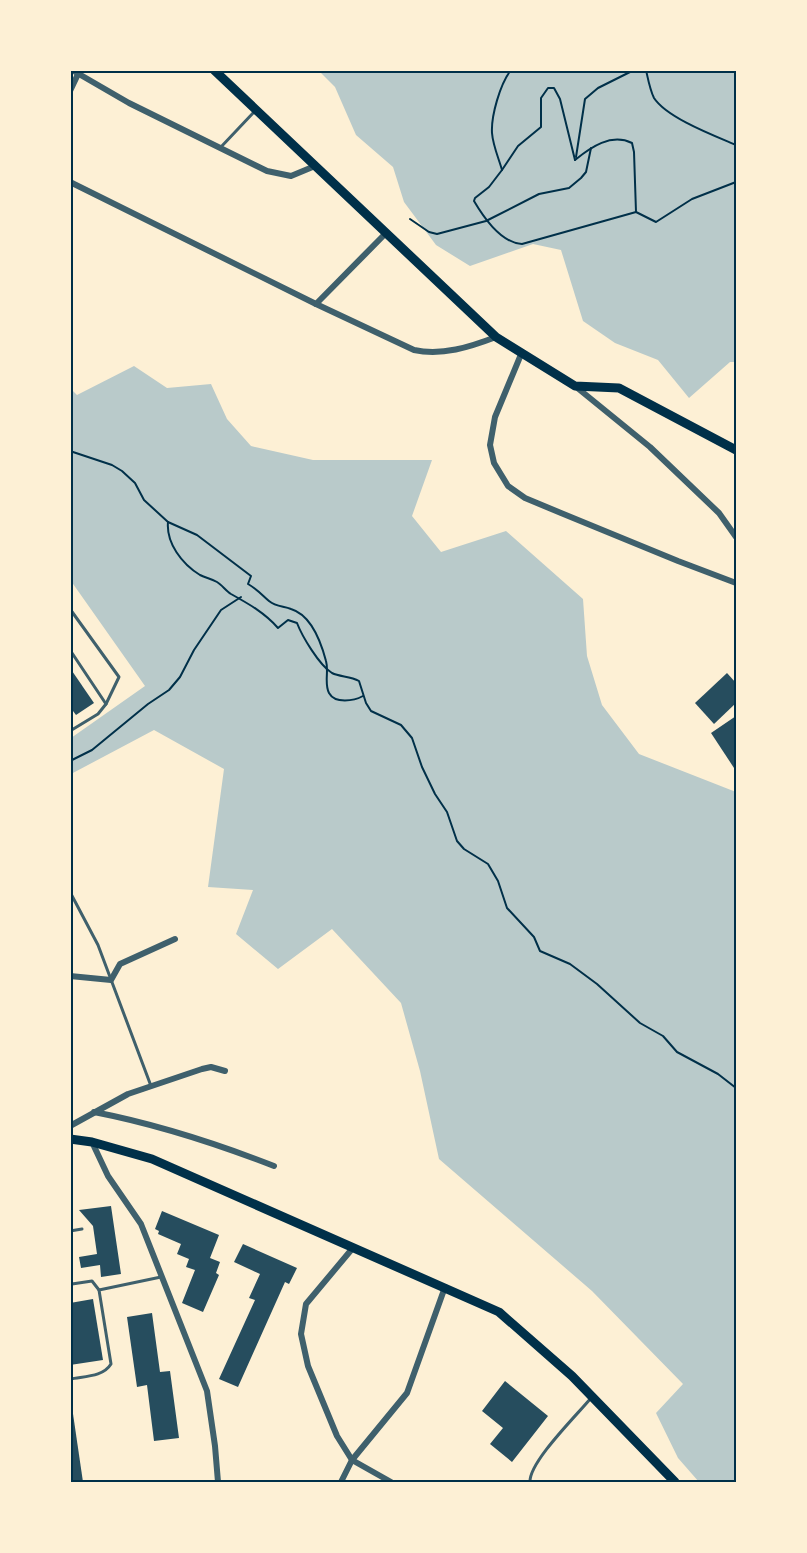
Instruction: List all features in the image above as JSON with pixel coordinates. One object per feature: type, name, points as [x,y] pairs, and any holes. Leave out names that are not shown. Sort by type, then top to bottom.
[{"type":"main road","points":[[214,70],[496,337],[575,386],[619,388],[736,450]]},
{"type":"main road","points":[[70,1139],[92,1142],[152,1159],[499,1312],[572,1376],[675,1482]]},
{"type":"street","points":[[70,91],[77,72],[129,104],[267,171],[291,176],[315,166]]},
{"type":"street","points":[[70,182],[414,350],[430,354],[474,346],[496,337]]},
{"type":"street","points":[[316,304],[386,233]]},
{"type":"street","points":[[522,352],[495,417],[490,445],[494,463],[508,486],[525,498],[736,583]]},
{"type":"street","points":[[575,386],[650,447],[719,513],[736,537]]},
{"type":"street","points":[[70,976],[111,980],[120,964],[175,939]]},
{"type":"street","points":[[70,1126],[128,1094],[211,1067],[225,1071]]},
{"type":"street","points":[[94,1112],[140,1121],[231,1149],[274,1166]]},
{"type":"street","points":[[92,1142],[108,1176],[141,1224],[207,1391],[216,1446],[218,1482]]},
{"type":"street","points":[[352,1249],[306,1304],[301,1334],[308,1366],[337,1436],[352,1460],[392,1482]]},
{"type":"street","points":[[341,1482],[352,1460],[407,1393],[445,1287]]},
{"type":"lane","points":[[220,148],[257,110]]},
{"type":"lane","points":[[70,609],[119,677],[106,704],[98,714],[70,731]]},
{"type":"lane","points":[[70,650],[106,704]]},
{"type":"lane","points":[[70,892],[98,945],[151,1086]]},
{"type":"lane","points":[[70,1231],[81,1229]]},
{"type":"lane","points":[[70,1276],[72,1284],[92,1281],[99,1290],[111,1364],[107,1371],[100,1374],[70,1379]]},
{"type":"lane","points":[[99,1290],[162,1277]]},
{"type":"lane","points":[[530,1482],[529,1479],[536,1464],[593,1397]]},
{"type":"path","points":[[502,170],[494,146],[493,125],[502,84],[512,70]]},
{"type":"path","points":[[575,160],[585,99],[598,88],[634,70]]},
{"type":"path","points":[[646,70],[654,97],[661,105],[697,128],[736,145]]},
{"type":"path","points":[[575,160],[560,99],[556,90],[551,87],[545,90],[541,98],[541,127],[518,146],[489,187],[474,201],[486,221],[511,242],[522,244],[636,212],[656,222],[692,199],[736,182]]},
{"type":"path","points":[[575,160],[591,148],[610,140],[632,143],[636,212]]},
{"type":"path","points":[[410,219],[429,232],[437,234],[486,221],[539,194],[576,184],[586,172],[591,148]]},
{"type":"path","points":[[70,451],[112,465],[122,471],[135,483],[144,500],[168,522],[197,535],[226,559],[241,568],[251,576],[248,584],[258,589],[270,602],[291,609],[308,620],[315,631],[328,670],[327,686],[331,696],[348,700],[364,696]]},
{"type":"path","points":[[168,522],[167,531],[170,541],[196,572],[241,597],[252,608],[264,612],[278,628],[288,620],[297,623],[308,645],[328,670],[358,681],[371,711],[401,725],[412,738],[422,767],[447,812],[457,841],[464,849],[488,864],[498,881],[507,908],[534,937],[540,951],[570,964],[597,984],[640,1023],[663,1036],[677,1052],[718,1074],[736,1088]]},
{"type":"path","points":[[70,761],[92,750],[148,704],[169,690],[221,610],[241,597]]},
{"type":"shaded area","points":[[319,71],[736,71],[736,362],[730,362],[689,398],[658,360],[615,343],[583,321],[561,250],[533,244],[470,266],[436,245],[404,202],[393,167],[356,135],[335,87]]},
{"type":"shaded area","points":[[134,366],[167,388],[211,384],[227,419],[251,446],[313,460],[432,460],[412,516],[441,552],[506,531],[583,599],[587,656],[602,705],[639,754],[736,792],[736,1482],[699,1482],[678,1458],[656,1413],[683,1384],[592,1291],[439,1159],[420,1071],[401,1003],[332,929],[278,969],[236,934],[253,890],[208,887],[224,769],[154,730],[71,774],[71,738],[145,686],[71,581],[70,388],[77,395]]},
{"type":"building","points":[[70,668],[94,703],[76,715],[70,707]]},
{"type":"building","points":[[727,673],[736,683],[736,703],[714,724],[695,703]]},
{"type":"building","points":[[736,716],[736,771],[711,733]]},
{"type":"building","points":[[111,1206],[121,1274],[101,1277],[100,1265],[81,1268],[79,1257],[97,1254],[93,1226],[79,1210]]},
{"type":"building","points":[[162,1211],[219,1235],[210,1258],[220,1262],[216,1273],[219,1275],[203,1312],[182,1303],[195,1270],[186,1267],[189,1259],[177,1254],[181,1244],[158,1234],[159,1231],[155,1229]]},
{"type":"building","points":[[243,1244],[297,1268],[289,1284],[285,1282],[238,1387],[219,1379],[255,1300],[249,1298],[260,1274],[234,1262]]},
{"type":"building","points":[[93,1299],[103,1360],[70,1365],[70,1303]]},
{"type":"building","points":[[152,1313],[160,1372],[170,1371],[179,1438],[154,1441],[147,1385],[137,1387],[127,1317]]},
{"type":"building","points":[[505,1381],[548,1416],[512,1462],[490,1444],[503,1428],[482,1411]]},
{"type":"building","points":[[70,1407],[72,1407],[83,1482],[70,1482]]}]
